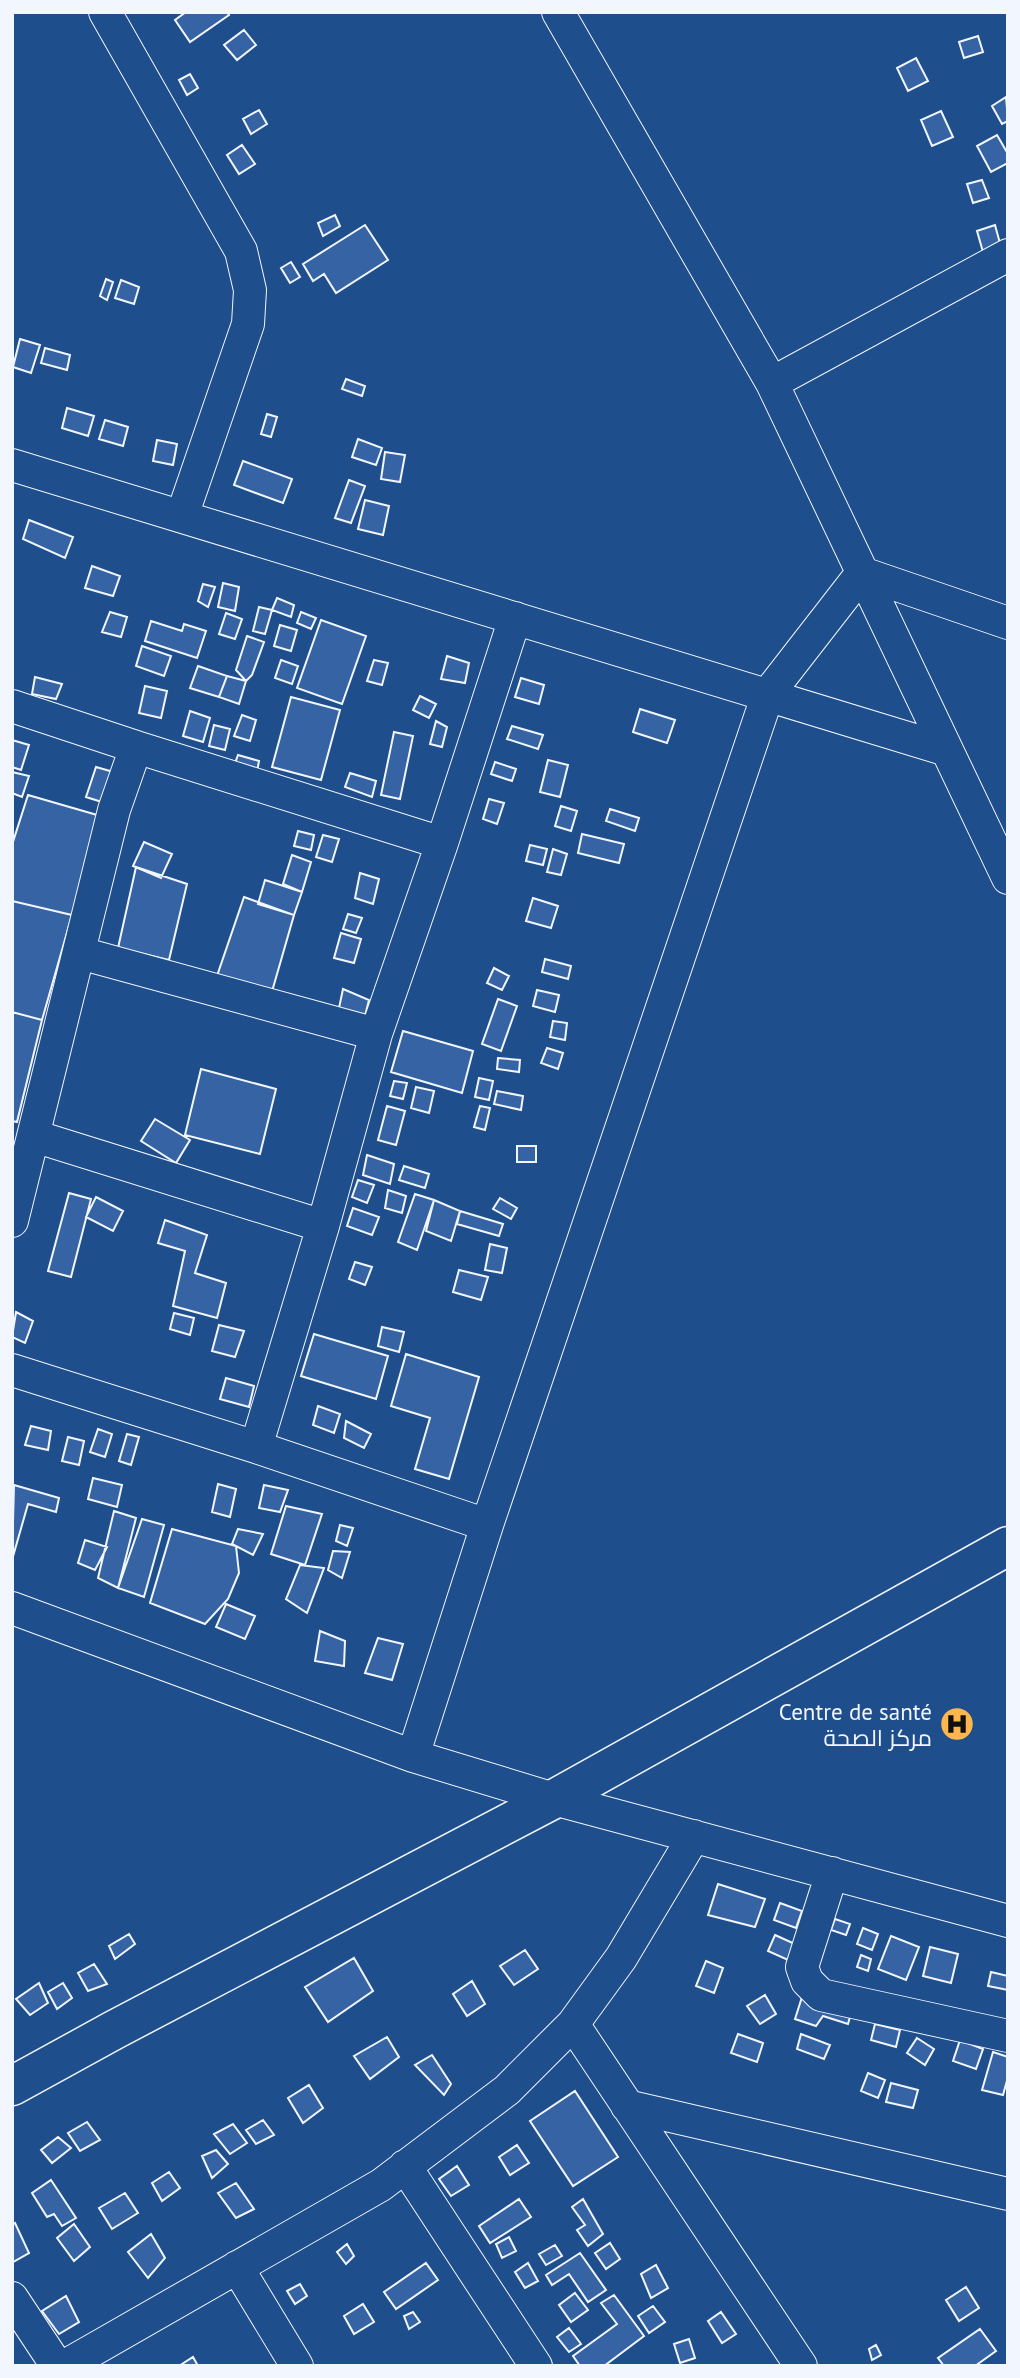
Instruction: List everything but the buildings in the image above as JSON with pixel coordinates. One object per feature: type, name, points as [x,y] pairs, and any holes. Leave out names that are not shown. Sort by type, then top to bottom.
[{"type":"street","points":[[105,12],[241,251],[250,290],[248,324],[182,516]]},
{"type":"street","points":[[558,12],[772,383],[1008,878]]},
{"type":"street","points":[[772,383],[1008,255]]},
{"type":"street","points":[[12,465],[947,750]]},
{"type":"street","points":[[862,573],[1008,623]]},
{"type":"street","points":[[413,1756],[487,1525],[768,694],[862,573]]},
{"type":"street","points":[[256,1447],[323,1226],[376,1034],[515,618]]},
{"type":"street","points":[[12,706],[442,843]]},
{"type":"street","points":[[12,1221],[114,810],[136,747]]},
{"type":"street","points":[[80,953],[376,1034]]},
{"type":"street","points":[[34,1136],[323,1226]]},
{"type":"street","points":[[12,1370],[256,1447],[487,1525]]},
{"type":"street","points":[[12,2086],[554,1799],[1008,1546]]},
{"type":"street","points":[[12,1608],[413,1756],[554,1799],[1008,1921]]},
{"type":"street","points":[[65,2366],[381,2185],[507,2090],[573,2024],[621,1958],[694,1836]]},
{"type":"street","points":[[832,1873],[802,1967],[807,1981],[821,1995],[1008,2036]]},
{"type":"street","points":[[573,2024],[801,2366]]},
{"type":"street","points":[[627,2106],[1008,2194]]},
{"type":"street","points":[[405,2166],[536,2366]]},
{"type":"street","points":[[237,2267],[297,2366]]},
{"type":"street","points":[[12,2298],[57,2366]]},
{"type":"place","name":"Centre de santé مركز الصحة","points":[[957,1724]]}]
